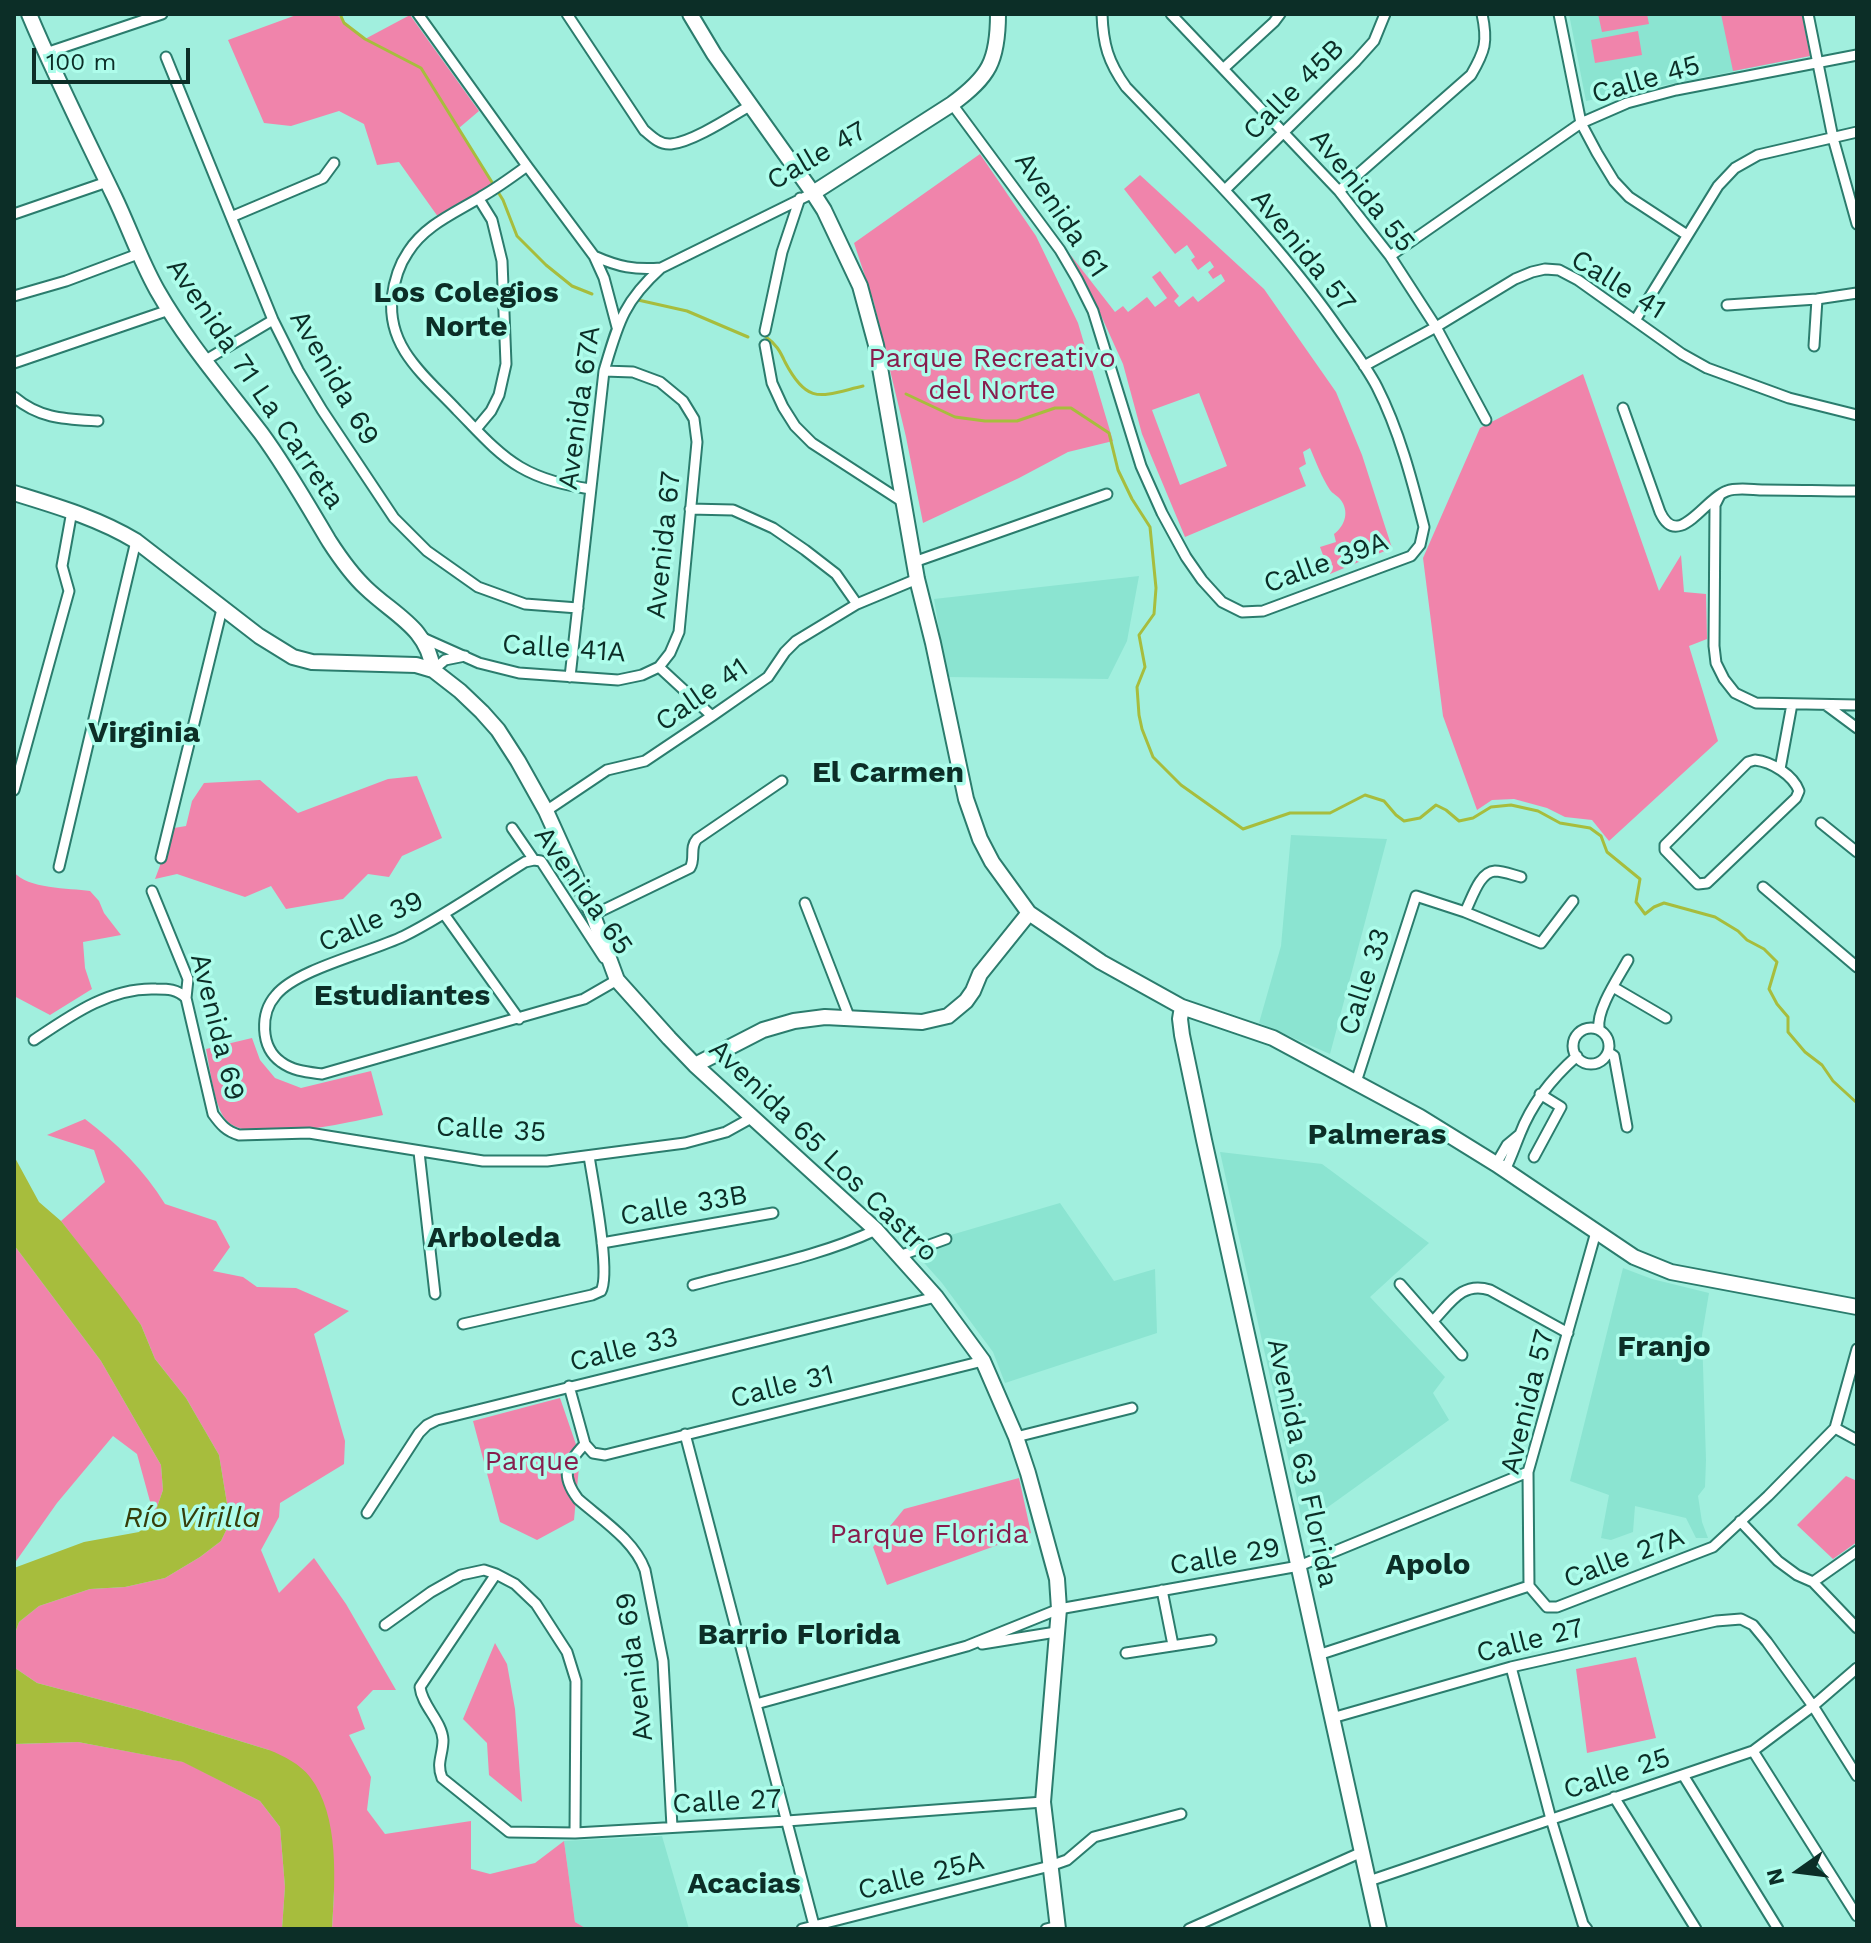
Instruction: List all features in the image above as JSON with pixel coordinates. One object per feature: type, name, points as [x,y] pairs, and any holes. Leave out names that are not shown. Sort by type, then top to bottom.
[{"type":"main road","name":"Avenida 71 La Carreta","points":[[29,14],[138,254],[169,310],[277,456],[350,572],[423,638]]},
{"type":"main road","points":[[690,14],[806,195],[824,210],[860,286],[876,345],[917,579],[968,808],[992,862],[1029,913],[1101,962],[1182,1007],[1273,1038],[1420,1117],[1634,1257],[1671,1272],[1857,1307]]},
{"type":"main road","name":"Calle 47","points":[[806,195],[971,90],[988,70],[995,51],[998,14]]},
{"type":"main road","points":[[14,493],[72,511],[119,531],[259,636],[293,657],[312,662],[416,665],[433,670],[460,691],[498,730],[546,811],[593,915],[617,980]]},
{"type":"main road","points":[[423,638],[433,670]]},
{"type":"main road","points":[[695,1065],[763,1030],[794,1021],[825,1017],[922,1022],[948,1016],[973,991],[980,974],[1029,913]]},
{"type":"main road","name":"Avenida 65 Los Castro","points":[[617,980],[695,1065],[876,1230],[936,1297],[983,1361],[1016,1437],[1057,1579],[1059,1609],[1043,1802],[1054,1928]]},
{"type":"main road","name":"Avenida 63 Florida","points":[[1182,1007],[1182,1035],[1379,1929]]},
{"type":"main road","points":[[1182,1035],[1194,1023],[1210,1016]]},
{"type":"street","points":[[46,53],[162,14]]},
{"type":"street","name":"Avenida 67A","points":[[418,14],[594,256],[604,278],[617,327],[604,371],[570,677]]},
{"type":"street","points":[[567,14],[644,130],[657,141],[671,144],[693,137],[751,105]]},
{"type":"street","name":"Avenida 57","points":[[1102,14],[1102,33],[1114,71],[1277,247],[1364,366],[1388,410],[1417,498],[1424,527],[1420,545]]},
{"type":"street","name":"Avenida 55","points":[[1171,14],[1339,191],[1390,256],[1436,327],[1486,420]]},
{"type":"street","points":[[1224,68],[1280,14]]},
{"type":"street","name":"Calle 45B","points":[[1225,190],[1356,61],[1374,41],[1385,14]]},
{"type":"street","points":[[1339,191],[1471,75],[1481,57],[1486,34],[1482,14]]},
{"type":"street","points":[[1559,14],[1581,123],[1614,181],[1640,206],[1687,235]]},
{"type":"street","points":[[1808,14],[1833,138],[1857,224]]},
{"type":"street","name":"Calle 45","points":[[1390,256],[1581,123],[1627,103],[1676,90],[1857,55]]},
{"type":"street","name":"Avenida 69","points":[[166,57],[273,320],[322,410],[394,518],[427,551],[478,587],[525,604],[578,608]]},
{"type":"street","name":"Avenida 61","points":[[952,104],[1060,250],[1093,311],[1141,466],[1162,513],[1202,580],[1222,602],[1242,612]]},
{"type":"street","points":[[1636,319],[1718,186],[1735,168],[1758,155],[1857,132]]},
{"type":"street","points":[[231,217],[323,178],[334,163]]},
{"type":"street","points":[[527,166],[431,227],[415,241],[399,268],[393,289],[392,324],[405,352],[476,429],[518,466],[561,484],[590,489]]},
{"type":"street","points":[[14,214],[107,182]]},
{"type":"street","points":[[765,331],[782,252],[806,195]]},
{"type":"street","name":"Calle 47","points":[[617,327],[642,285],[661,268],[806,195]]},
{"type":"street","points":[[476,429],[499,395],[506,364],[502,261],[492,220],[479,199]]},
{"type":"street","points":[[14,296],[66,281],[138,254]]},
{"type":"street","name":"Calle 47","points":[[594,256],[637,270],[661,268]]},
{"type":"street","name":"Calle 41","points":[[1364,366],[1515,279],[1545,269],[1559,270],[1707,368],[1789,398],[1857,415]]},
{"type":"street","points":[[1727,305],[1857,293]]},
{"type":"street","points":[[1814,346],[1817,299]]},
{"type":"street","points":[[14,363],[169,310]]},
{"type":"street","points":[[204,361],[273,320]]},
{"type":"street","points":[[765,345],[772,383],[795,426],[812,443],[903,502]]},
{"type":"street","name":"Avenida 67","points":[[604,371],[633,372],[660,382],[683,401],[694,419],[697,442],[679,632],[670,653],[659,667]]},
{"type":"street","points":[[14,397],[25,406],[54,419],[98,421]]},
{"type":"street","points":[[1623,408],[1660,512],[1667,523],[1675,526],[1686,524],[1708,502],[1729,490],[1857,491]]},
{"type":"street","points":[[914,562],[1107,494]]},
{"type":"street","points":[[1720,495],[1715,505],[1714,646],[1716,663],[1724,679],[1735,693],[1756,703],[1857,705]]},
{"type":"street","points":[[690,509],[733,510],[773,528],[836,574],[857,604]]},
{"type":"street","points":[[14,790],[69,591],[62,566],[72,511]]},
{"type":"street","points":[[59,867],[136,541]]},
{"type":"street","name":"Calle 39A","points":[[1242,612],[1263,611],[1411,556],[1420,545]]},
{"type":"street","name":"Calle 41","points":[[546,811],[607,770],[645,761],[712,716],[768,677],[796,641],[857,604],[917,579]]},
{"type":"street","points":[[161,858],[222,609]]},
{"type":"street","name":"Calle 41A","points":[[423,638],[479,663],[519,673],[618,680],[642,675],[659,667]]},
{"type":"street","name":"Calle 41A","points":[[433,670],[445,660],[465,656]]},
{"type":"street","points":[[659,667],[712,716]]},
{"type":"street","points":[[1780,769],[1792,704]]},
{"type":"street","points":[[1826,705],[1857,728]]},
{"type":"street","points":[[1764,761],[1780,769],[1796,785],[1799,791],[1796,798],[1707,883],[1698,884],[1665,850],[1665,845],[1748,762],[1764,761]]},
{"type":"street","points":[[593,915],[690,868],[693,843],[697,839],[782,781]]},
{"type":"street","points":[[1821,823],[1857,852]]},
{"type":"street","name":"Avenida 65","points":[[512,828],[534,860],[541,861],[617,980]]},
{"type":"street","name":"Calle 39","points":[[519,1019],[322,1074],[300,1071],[280,1061],[270,1049],[265,1035],[265,1013],[276,994],[296,979],[401,937],[444,914],[525,862],[534,860]]},
{"type":"street","points":[[1521,877],[1496,871],[1487,873],[1465,912],[1541,943],[1573,901]]},
{"type":"street","points":[[1763,887],[1857,967]]},
{"type":"street","name":"Avenida 69","points":[[152,891],[188,979],[186,998],[213,1114],[223,1128]]},
{"type":"street","name":"Calle 33","points":[[1356,1082],[1416,896],[1465,912]]},
{"type":"street","points":[[805,903],[850,1019]]},
{"type":"street","points":[[444,914],[519,1019],[584,999],[617,980]]},
{"type":"street","points":[[1599,1029],[1586,1029],[1576,1037],[1574,1050],[1585,1063],[1596,1063],[1608,1052],[1607,1037],[1599,1029],[1597,1021],[1628,960]]},
{"type":"street","points":[[1613,987],[1666,1018]]},
{"type":"street","points":[[34,1040],[91,1004],[126,991],[171,989],[186,998]]},
{"type":"street","points":[[1608,1052],[1614,1056],[1627,1127]]},
{"type":"street","points":[[1500,1167],[1507,1145],[1519,1135],[1540,1094],[1557,1073],[1577,1056]]},
{"type":"street","points":[[1534,1157],[1561,1107],[1540,1094]]},
{"type":"street","name":"Calle 35","points":[[223,1128],[239,1135],[309,1133],[483,1161],[547,1161],[685,1143],[726,1132],[753,1117]]},
{"type":"street","points":[[419,1152],[435,1294]]},
{"type":"street","points":[[463,1324],[601,1291],[605,1282],[602,1243],[589,1156]]},
{"type":"street","name":"Calle 33B","points":[[602,1243],[773,1213]]},
{"type":"street","points":[[693,1285],[822,1252],[876,1230]]},
{"type":"street","name":"Avenida 57","points":[[1529,1586],[1528,1472],[1596,1232]]},
{"type":"street","points":[[899,1256],[946,1239]]},
{"type":"street","points":[[1400,1284],[1462,1355]]},
{"type":"street","points":[[1434,1320],[1458,1295],[1474,1287],[1490,1290],[1568,1333]]},
{"type":"street","name":"Calle 33","points":[[367,1513],[419,1433],[427,1425],[447,1416],[936,1297]]},
{"type":"street","name":"Calle 27A","points":[[1318,1655],[1529,1586],[1547,1607],[1557,1607],[1713,1547],[1835,1428],[1857,1349]]},
{"type":"street","name":"Calle 31","points":[[585,1444],[593,1453],[605,1455],[983,1361]]},
{"type":"street","points":[[569,1386],[585,1444]]},
{"type":"street","points":[[1016,1437],[1132,1408]]},
{"type":"street","points":[[1835,1428],[1857,1440]]},
{"type":"street","points":[[685,1434],[815,1927]]},
{"type":"street","name":"Avenida 69","points":[[585,1444],[569,1463],[569,1484],[578,1499],[633,1548],[641,1559],[647,1578],[663,1661],[672,1827]]},
{"type":"street","name":"Calle 29","points":[[756,1704],[967,1646],[1059,1609],[1299,1566],[1528,1472]]},
{"type":"street","points":[[1740,1521],[1778,1561],[1813,1582],[1857,1628]]},
{"type":"street","points":[[1813,1582],[1857,1551]]},
{"type":"street","points":[[385,1625],[461,1575],[484,1570],[515,1584],[536,1604],[567,1652],[576,1681],[575,1833]]},
{"type":"street","name":"Calle 27","points":[[496,1574],[420,1687],[443,1741],[438,1768],[442,1778],[509,1832],[575,1833],[1043,1802]]},
{"type":"street","points":[[1162,1590],[1173,1645]]},
{"type":"street","name":"Calle 27","points":[[1332,1718],[1511,1667],[1716,1621],[1741,1619],[1753,1625],[1813,1706]]},
{"type":"street","name":"Calle 29","points":[[967,1646],[1056,1632]]},
{"type":"street","points":[[1126,1653],[1211,1640]]},
{"type":"street","points":[[1511,1667],[1551,1819],[1585,1927]]},
{"type":"street","name":"Calle 25","points":[[1369,1881],[1753,1751],[1857,1668]]},
{"type":"street","points":[[1813,1706],[1857,1776]]},
{"type":"street","points":[[1753,1751],[1857,1916]]},
{"type":"street","points":[[1683,1775],[1778,1929]]},
{"type":"street","points":[[1614,1797],[1696,1929]]},
{"type":"street","name":"Calle 25A","points":[[802,1929],[1050,1866],[1067,1860],[1094,1837],[1181,1814]]},
{"type":"street","points":[[1189,1929],[1362,1852]]},
{"type":"shaded area","points":[[1569,14],[1802,14],[1810,56],[1586,101]]},
{"type":"shaded area","points":[[1139,576],[1127,641],[1108,679],[947,677],[934,599]]},
{"type":"shaded area","points":[[1291,835],[1387,839],[1330,1054],[1259,1023],[1281,946]]},
{"type":"shaded area","points":[[1220,1152],[1322,1164],[1429,1243],[1370,1297],[1445,1377],[1433,1393],[1449,1420],[1303,1525]]},
{"type":"shaded area","points":[[1060,1203],[1114,1281],[1155,1269],[1157,1333],[1005,1383],[993,1352],[942,1283],[910,1247]]},
{"type":"shaded area","points":[[1623,1268],[1652,1279],[1709,1293],[1702,1335],[1705,1487],[1698,1496],[1708,1538],[1696,1538],[1686,1518],[1635,1506],[1633,1532],[1611,1540],[1601,1538],[1609,1495],[1570,1481]]},
{"type":"shaded area","points":[[662,1836],[689,1929],[587,1929],[575,1922],[564,1841]]},
{"type":"green space","points":[[299,14],[336,14],[365,39],[410,15],[479,111],[459,128],[494,185],[441,221],[399,162],[377,165],[364,124],[339,111],[291,126],[264,123],[228,40]]},
{"type":"green space","points":[[1598,14],[1647,14],[1649,24],[1602,32]]},
{"type":"green space","points":[[1721,14],[1802,14],[1810,56],[1733,71]]},
{"type":"green space","points":[[1638,31],[1642,55],[1595,63],[1591,40]]},
{"type":"green space","name":"Parque Recreativo del Norte","points":[[980,154],[1036,236],[1078,323],[1113,441],[1068,452],[923,523],[874,303],[854,243]]},
{"type":"green space","points":[[1140,175],[1264,289],[1336,392],[1362,455],[1392,548],[1330,574],[1320,547],[1336,542],[1334,534],[1343,523],[1345,508],[1327,485],[1310,448],[1303,452],[1306,464],[1299,468],[1306,486],[1185,537],[1142,434],[1123,364],[1099,311],[1058,239],[1115,312],[1123,306],[1128,312],[1147,297],[1155,307],[1167,298],[1152,277],[1160,271],[1179,296],[1174,301],[1179,307],[1193,296],[1198,302],[1225,281],[1221,274],[1213,279],[1208,272],[1214,267],[1210,261],[1198,270],[1191,260],[1195,257],[1187,245],[1175,254],[1124,189]],"holes":[[[1199,393],[1227,466],[1180,485],[1152,410]]]},
{"type":"green space","points":[[1583,374],[1659,591],[1681,555],[1684,592],[1706,594],[1707,639],[1689,646],[1718,741],[1609,841],[1592,820],[1565,817],[1547,808],[1514,799],[1492,800],[1477,810],[1443,716],[1423,558],[1480,428]]},
{"type":"green space","points":[[417,776],[442,838],[402,856],[389,877],[368,874],[343,899],[286,909],[271,886],[245,897],[177,874],[155,879],[174,828],[186,826],[192,801],[204,783],[260,780],[298,813],[388,779]]},
{"type":"green space","points":[[14,872],[20,878],[38,885],[90,891],[121,935],[83,942],[85,968],[92,989],[50,1015],[14,996]]},
{"type":"green space","points":[[252,1038],[260,1060],[275,1078],[301,1088],[371,1071],[383,1115],[301,1130],[277,1132],[238,1128],[226,1120],[218,1106],[206,1049]]},
{"type":"green space","points":[[85,1119],[129,1158],[165,1204],[216,1221],[230,1247],[213,1271],[243,1277],[257,1287],[296,1288],[349,1311],[314,1334],[345,1441],[344,1464],[280,1503],[279,1517],[261,1550],[279,1593],[314,1558],[346,1604],[396,1690],[373,1690],[357,1707],[365,1729],[349,1735],[371,1777],[367,1810],[385,1834],[471,1821],[471,1869],[490,1874],[535,1863],[564,1841],[575,1922],[587,1929],[332,1929],[334,1893],[269,1750],[37,1683],[15,1668],[14,1636],[19,1622],[39,1606],[90,1589],[125,1587],[165,1578],[221,1541],[230,1522],[219,1455],[186,1398],[155,1359],[141,1325],[61,1221],[105,1182],[94,1150],[47,1135]]},
{"type":"green space","points":[[14,1245],[101,1361],[161,1465],[163,1490],[154,1516],[137,1454],[113,1436],[57,1503],[14,1564]]},
{"type":"green space","name":"Parque","points":[[560,1398],[580,1456],[574,1520],[537,1540],[500,1522],[473,1421]]},
{"type":"green space","points":[[1846,1476],[1857,1481],[1857,1542],[1833,1559],[1797,1525]]},
{"type":"green space","name":"Parque Florida","points":[[1019,1478],[1031,1533],[887,1585],[873,1547],[904,1509]]},
{"type":"green space","points":[[495,1643],[507,1664],[515,1709],[522,1802],[489,1775],[487,1743],[463,1719]]},
{"type":"green space","points":[[1636,1657],[1656,1738],[1587,1753],[1576,1669]]},
{"type":"green space","points":[[78,1742],[184,1762],[260,1801],[280,1827],[285,1887],[282,1929],[14,1929],[14,1744]]},
{"type":"water","name":"Río Virilla","points":[[14,1156],[39,1202],[61,1221],[120,1296],[141,1325],[155,1359],[186,1398],[219,1455],[230,1522],[221,1541],[165,1578],[125,1587],[90,1589],[39,1606],[19,1622],[14,1636],[14,1568],[84,1542],[139,1532],[154,1516],[163,1490],[161,1465],[101,1361],[14,1245]]},
{"type":"water","points":[[14,1660],[15,1668],[37,1683],[269,1750],[301,1768],[320,1793],[331,1830],[334,1871],[332,1929],[282,1929],[285,1887],[280,1827],[260,1801],[183,1762],[78,1742],[14,1744]]},
{"type":"waterway","points":[[340,14],[344,23],[365,39],[421,68],[503,200],[517,236],[572,286],[592,294]]},
{"type":"waterway","points":[[638,300],[687,311],[748,337]]},
{"type":"waterway","points":[[766,337],[777,348],[793,376],[809,392],[826,394],[863,386]]},
{"type":"waterway","points":[[906,394],[955,417],[985,421],[1017,421],[1055,408],[1071,408],[1109,433],[1118,470],[1150,527],[1156,588],[1154,614],[1139,635],[1145,667],[1137,687],[1139,715],[1153,757],[1181,785],[1243,829],[1290,813],[1330,813],[1365,795],[1384,801],[1404,821],[1420,818],[1436,805],[1459,821],[1473,818],[1491,807],[1511,805],[1538,811],[1560,823],[1590,828],[1601,836],[1607,852],[1640,879],[1636,902],[1645,914],[1664,903],[1715,917],[1764,949],[1777,962],[1769,989],[1788,1017],[1788,1032],[1857,1103]]},
{"type":"district","name":"Los Colegios Norte","points":[[466,310]]},
{"type":"district","name":"Virginia","points":[[144,733]]},
{"type":"district","name":"El Carmen","points":[[888,773]]},
{"type":"district","name":"Estudiantes","points":[[402,996]]},
{"type":"district","name":"Palmeras","points":[[1377,1135]]},
{"type":"district","name":"Arboleda","points":[[494,1238]]},
{"type":"district","name":"Franjo","points":[[1664,1347]]},
{"type":"district","name":"Apolo","points":[[1428,1565]]},
{"type":"district","name":"Barrio Florida","points":[[799,1635]]},
{"type":"district","name":"Acacias","points":[[744,1884]]}]
